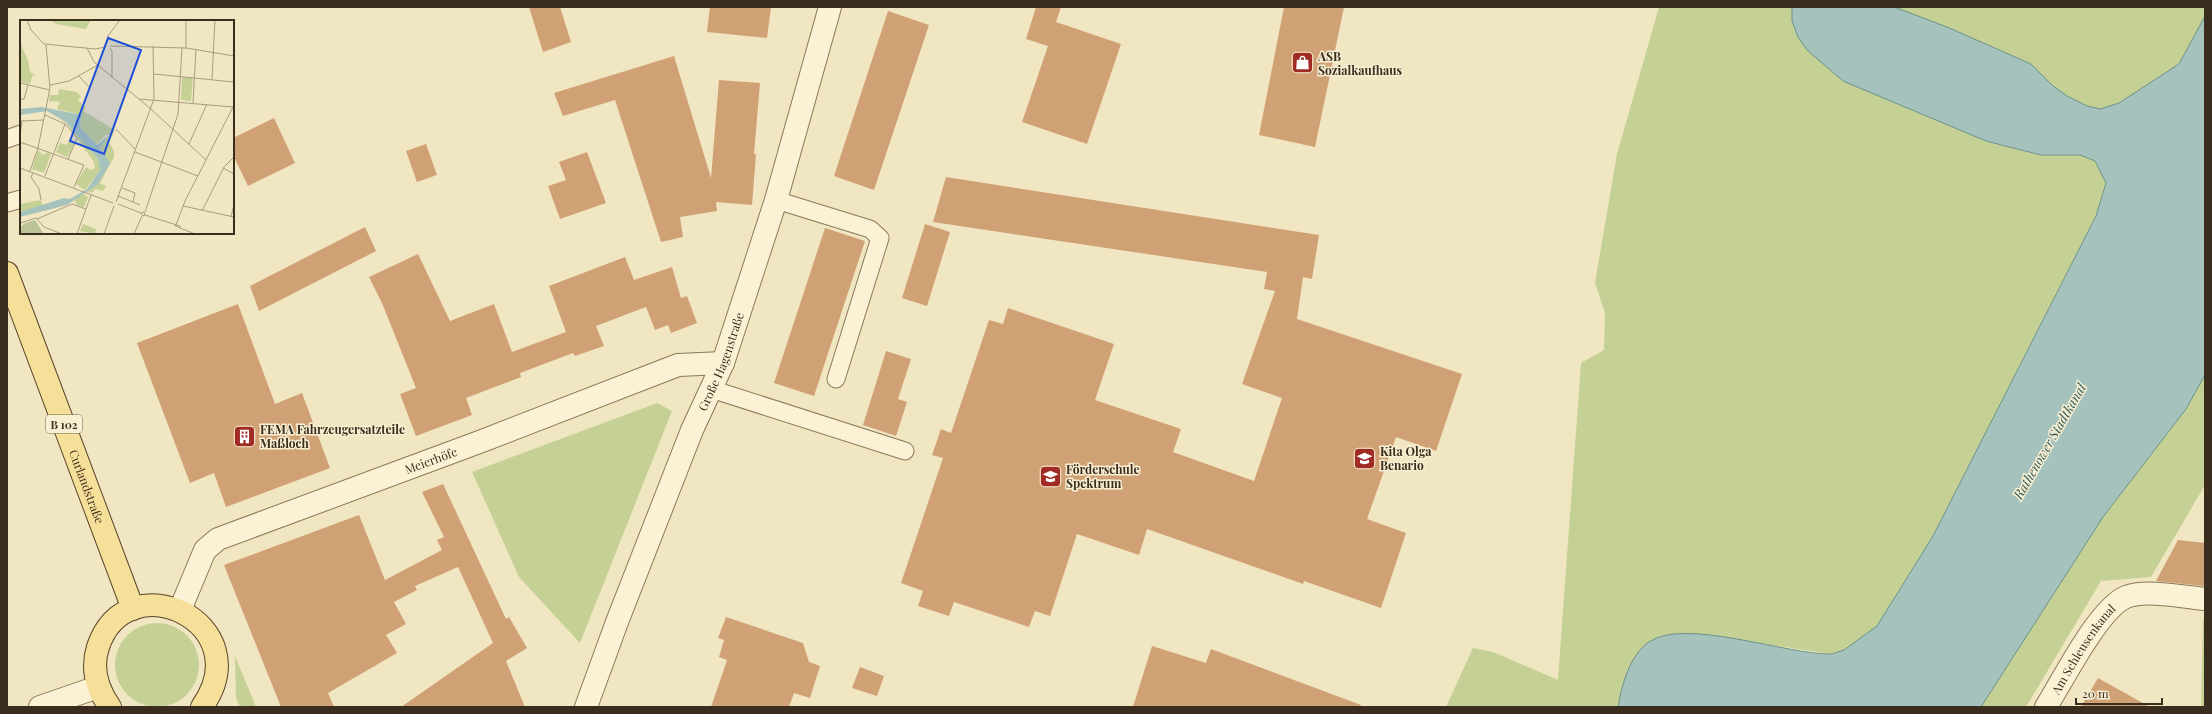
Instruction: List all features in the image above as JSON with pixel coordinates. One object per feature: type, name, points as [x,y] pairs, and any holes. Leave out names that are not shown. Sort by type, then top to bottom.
[{"type":"main road","name":"Curlandstraße","points":[[7,274],[133,609]]},
{"type":"main road","points":[[110,707],[98,687],[95,664],[100,641],[114,622],[133,609],[160,605],[180,610],[199,622],[212,642],[216,653],[217,676],[211,692],[202,707]]},
{"type":"street","name":"Große Hagenstraße","points":[[588,706],[620,614],[692,430],[723,363],[776,200],[830,7]]},
{"type":"street","name":"Meierhöfe","points":[[180,610],[205,550],[218,539],[482,442],[678,365],[723,363]]},
{"type":"street","name":"Am Schleusenkanal","points":[[2046,707],[2103,615],[2126,597],[2152,593],[2205,599]]},
{"type":"street","points":[[40,707],[98,687]]},
{"type":"lane","points":[[7,139],[20,134]]},
{"type":"lane","points":[[7,203],[20,199]]},
{"type":"lane","points":[[776,200],[870,229],[880,238],[836,379]]},
{"type":"lane","points":[[711,389],[905,451]]},
{"type":"green space","points":[[1659,7],[1792,7],[1792,21],[1986,141],[2041,155],[2080,155],[2095,161],[2106,183],[2096,216],[1933,536],[1877,626],[1844,650],[1832,654],[1695,634],[1664,635],[1628,669],[1618,707],[1446,707],[1473,648],[1493,652],[1558,680],[1581,363],[1604,350],[1605,313],[1595,283],[1617,154]]},
{"type":"green space","points":[[1894,7],[2205,7],[2205,16],[2179,64],[2119,103],[2100,109],[2087,106],[2067,96],[2052,85],[2031,64]]},
{"type":"green space","points":[[2205,375],[2205,485],[2151,577],[2101,581],[2026,707],[1981,707],[2103,517],[2186,409]]},
{"type":"green space","points":[[657,403],[672,411],[580,643],[519,577],[472,472]]},
{"type":"green space","points":[[2203,619],[2205,619],[2205,707],[2201,707]]},
{"type":"green space","points":[[157,623],[173,626],[187,635],[196,649],[199,665],[196,681],[187,695],[173,704],[157,707],[141,704],[127,695],[118,681],[115,665],[118,649],[127,635],[141,626]]},
{"type":"green space","points":[[235,656],[256,707],[240,707],[236,698]]},
{"type":"water","name":"Rathenower Stadtkanal","points":[[1792,7],[1894,7],[1947,27],[2031,64],[2052,85],[2067,96],[2087,106],[2100,109],[2119,103],[2179,64],[2205,16],[2205,375],[2186,409],[2103,517],[1981,707],[1618,707],[1624,680],[1636,655],[1649,642],[1665,635],[1686,633],[1710,635],[1813,653],[1832,654],[1844,650],[1877,626],[1933,536],[2096,216],[2106,183],[2095,161],[2080,155],[2041,155],[1986,141],[1843,81],[1807,50],[1798,37],[1792,21]]},
{"type":"building","points":[[529,7],[560,7],[571,42],[543,52]]},
{"type":"building","points":[[710,7],[771,7],[767,38],[707,32]]},
{"type":"building","points":[[1036,7],[1061,7],[1056,22],[1121,44],[1087,144],[1022,122],[1048,46],[1026,39]]},
{"type":"building","name":"ASB Sozialkaufhaus","points":[[1284,7],[1344,7],[1315,147],[1259,135]]},
{"type":"building","points":[[888,11],[929,25],[874,190],[834,176]]},
{"type":"building","points":[[674,56],[711,178],[719,80],[760,83],[754,154],[756,154],[752,205],[716,202],[717,211],[680,217],[683,237],[661,242],[615,100],[563,116],[554,93]]},
{"type":"building","points":[[274,118],[295,163],[248,186],[234,157],[234,138]]},
{"type":"building","points":[[426,144],[437,175],[417,182],[406,151]]},
{"type":"building","points":[[587,152],[606,203],[560,219],[548,186],[566,180],[559,162]]},
{"type":"building","points":[[946,177],[1319,235],[1312,279],[1303,277],[1297,319],[1462,374],[1436,451],[1396,437],[1367,519],[1406,533],[1381,608],[1304,581],[1303,584],[1147,529],[1139,555],[1077,534],[1050,616],[1035,611],[1029,627],[954,602],[949,616],[918,606],[923,591],[901,583],[943,458],[932,455],[941,429],[951,433],[989,320],[1003,324],[1008,308],[1114,344],[1095,400],[1181,429],[1173,452],[1254,481],[1282,398],[1242,384],[1275,291],[1264,289],[1267,272],[933,222]]},
{"type":"building","points":[[925,224],[950,232],[927,306],[902,298]]},
{"type":"building","points":[[365,227],[376,251],[259,311],[250,286]]},
{"type":"building","points":[[825,228],[865,241],[814,396],[774,383]]},
{"type":"building","points":[[418,254],[450,321],[494,304],[512,352],[566,332],[549,286],[625,257],[634,280],[672,267],[681,298],[687,296],[697,323],[671,333],[668,325],[655,330],[646,307],[596,326],[604,346],[575,356],[573,353],[520,373],[521,377],[466,398],[472,415],[416,436],[400,394],[416,388],[382,303],[369,277]]},
{"type":"building","name":"FEMA Fahrzeugersatzteile Maßloch","points":[[238,304],[275,404],[302,393],[330,468],[226,507],[214,473],[190,483],[137,343]]},
{"type":"building","points":[[886,351],[911,359],[898,399],[907,402],[896,436],[863,425]]},
{"type":"building","points":[[443,484],[506,619],[509,617],[527,648],[506,661],[525,707],[401,707],[493,643],[458,567],[415,586],[417,590],[394,602],[406,624],[386,635],[397,653],[328,693],[334,707],[281,707],[224,565],[359,515],[385,580],[442,550],[437,540],[444,537],[422,492]]},
{"type":"building","points":[[2178,540],[2205,543],[2205,586],[2156,581]]},
{"type":"building","points":[[726,617],[803,643],[809,662],[820,666],[810,698],[794,693],[789,707],[711,707],[727,660],[719,657],[724,640],[718,638]]},
{"type":"building","points":[[1152,646],[1206,663],[1211,649],[1361,705],[1360,707],[1133,707]]},
{"type":"building","points":[[860,667],[884,676],[877,696],[852,688]]},
{"type":"building","points":[[2098,678],[2150,707],[2081,707]]},
{"type":"place","name":"ASB Sozialkaufhaus","points":[[1303,63]]},
{"type":"place","name":"FEMA Fahrzeugersatzteile Maßloch","points":[[245,436]]},
{"type":"place","name":"Kita Olga Benario","points":[[1365,458]]},
{"type":"place","name":"Förderschule Spektrum","points":[[1051,476]]}]
